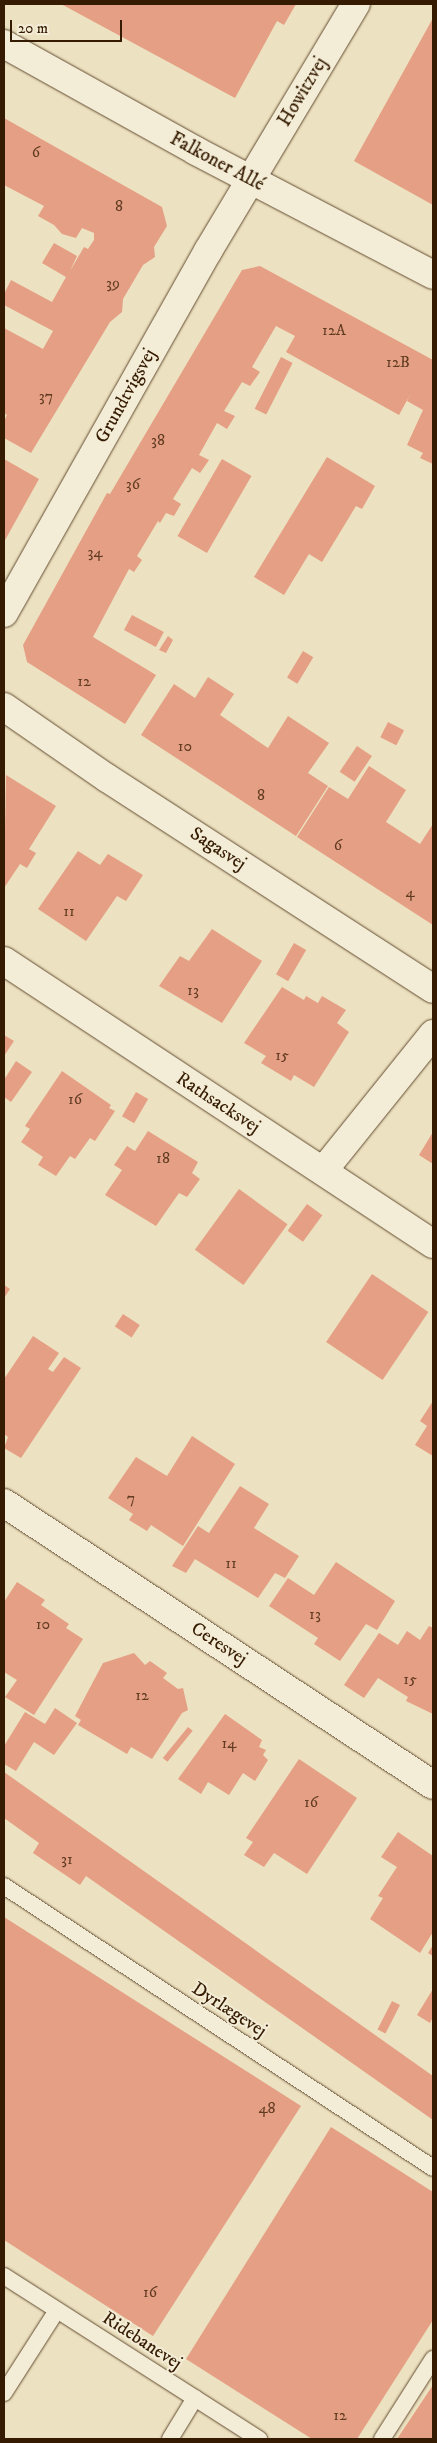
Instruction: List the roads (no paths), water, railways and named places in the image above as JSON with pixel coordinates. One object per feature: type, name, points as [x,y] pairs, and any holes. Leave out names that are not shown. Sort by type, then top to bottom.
[{"type":"street","name":"Howitzvej","points":[[250,180],[356,4]]},
{"type":"street","name":"Falkoner Allé","points":[[4,44],[250,180],[433,275]]},
{"type":"street","name":"Grundtvigsvej","points":[[4,613],[250,180]]},
{"type":"street","name":"Sagasvej","points":[[4,707],[107,778],[433,989]]},
{"type":"street","name":"Rathsacksvej","points":[[4,961],[433,1244]]},
{"type":"street","points":[[323,1171],[433,1034]]},
{"type":"street","name":"Ceresvej","points":[[4,1503],[433,1785]]},
{"type":"lane","name":"Dyrlægevej","points":[[4,1886],[433,2168]]},
{"type":"lane","name":"Ridebanevej","points":[[4,2276],[259,2439]]},
{"type":"lane","points":[[4,2392],[57,2310]]},
{"type":"lane","points":[[382,2439],[433,2359]]},
{"type":"lane","points":[[170,2439],[195,2398]]}]
